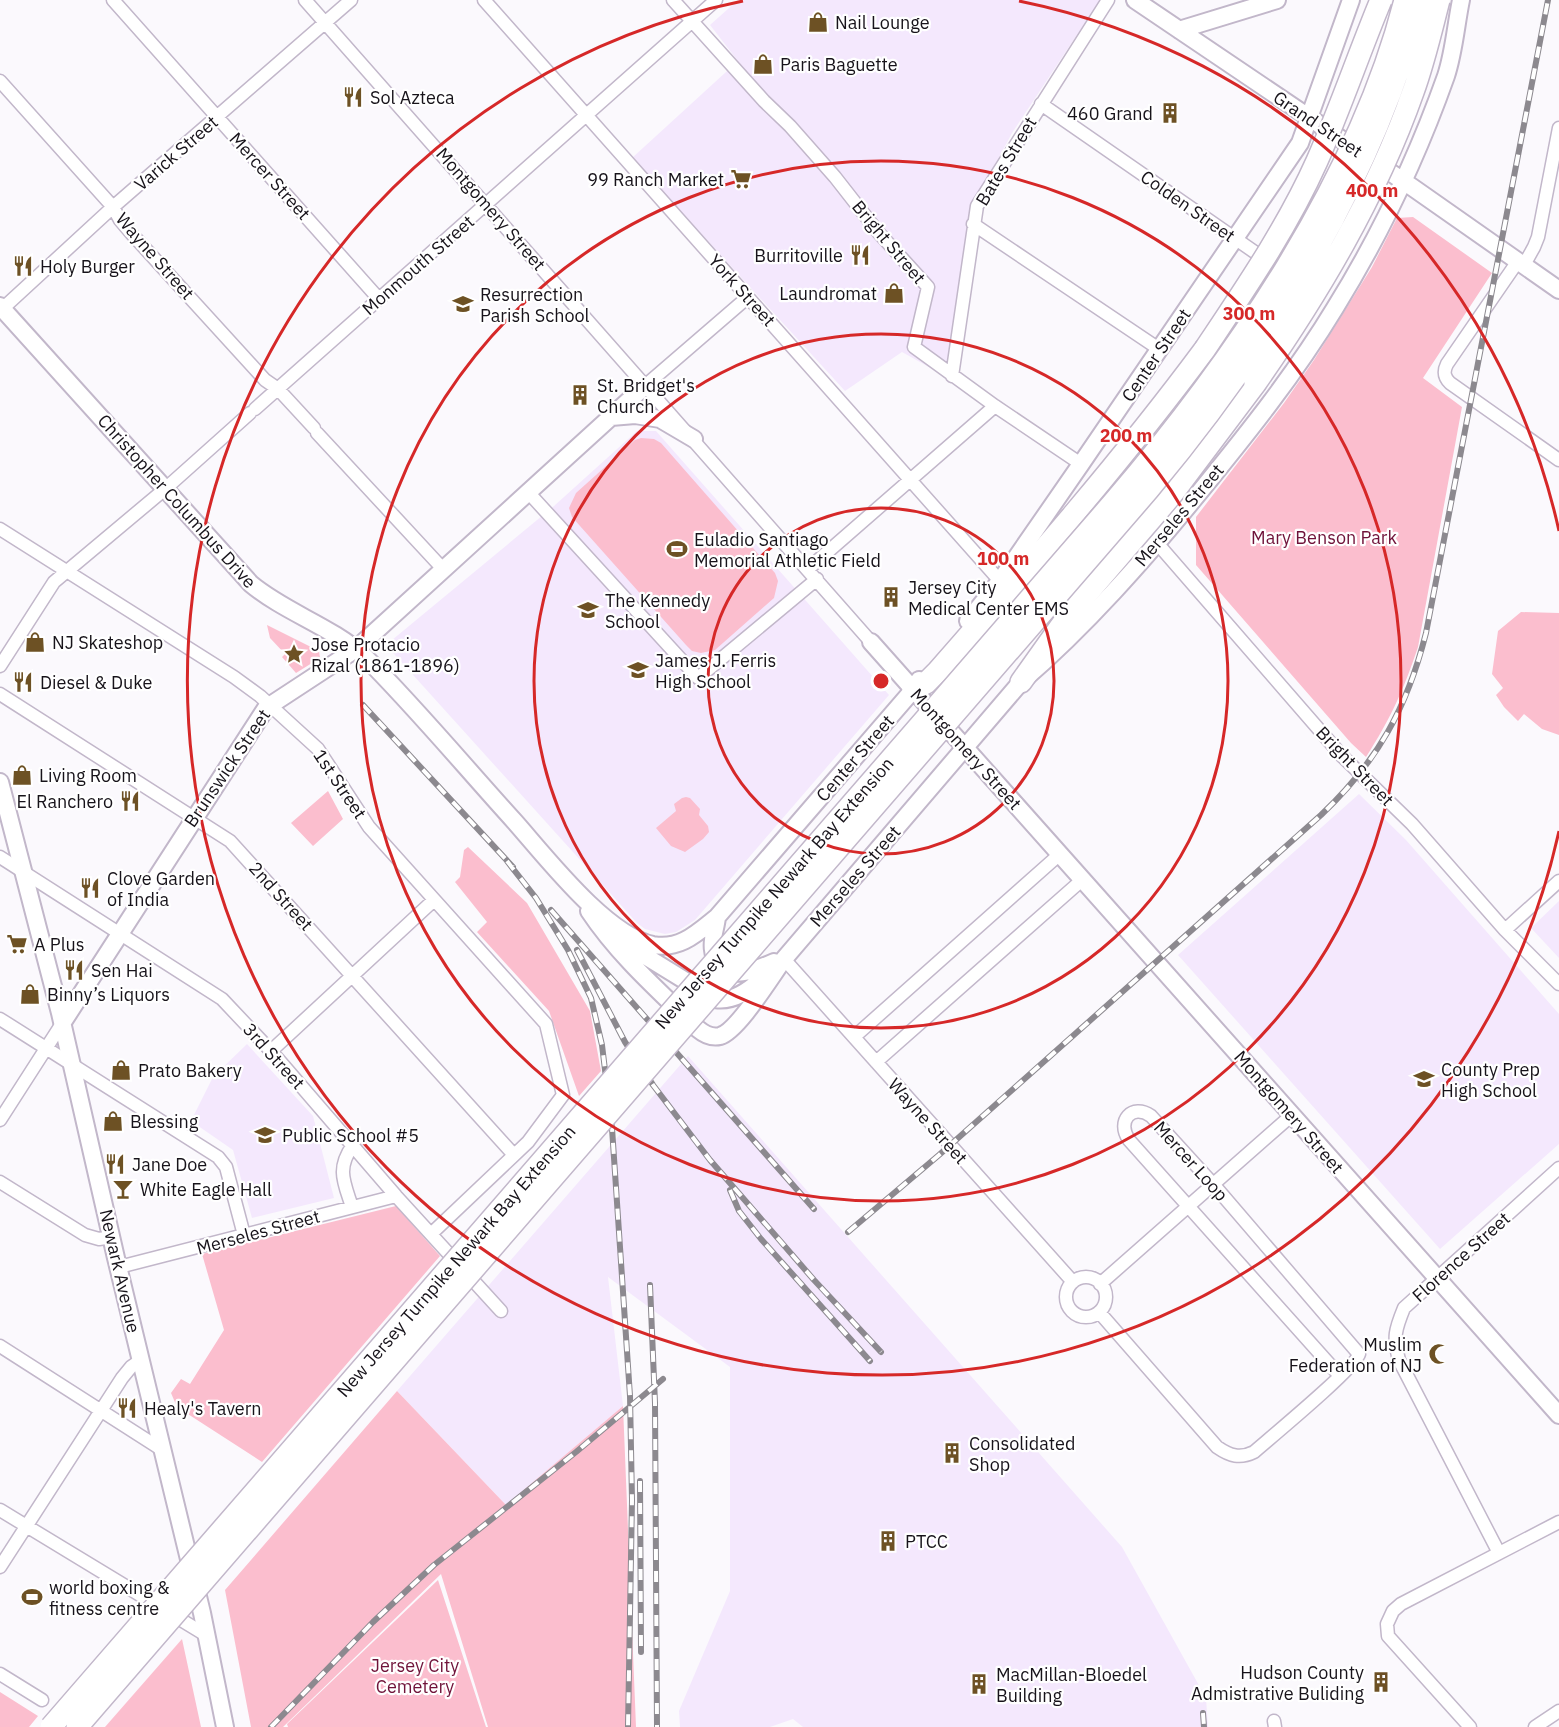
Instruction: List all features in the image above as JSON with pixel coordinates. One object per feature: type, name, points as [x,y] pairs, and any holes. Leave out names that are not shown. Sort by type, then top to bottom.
[{"type":"highway","points":[[914,690],[926,683],[938,671],[1076,513],[1205,349],[1242,294],[1293,209],[1317,161],[1381,0]]},
{"type":"highway","name":"New Jersey Turnpike Newark Bay Extension","points":[[51,1727],[1102,516],[1174,428],[1256,314],[1324,201],[1369,105],[1388,57],[1405,0]]},
{"type":"highway","name":"New Jersey Turnpike Newark Bay Extension","points":[[76,1727],[1184,447],[1267,330],[1349,192],[1380,123],[1412,32],[1420,0]]},
{"type":"highway","points":[[1021,682],[1068,616],[1157,512],[1255,384],[1319,287],[1345,241],[1397,133],[1413,92],[1439,0]]},
{"type":"highway","points":[[1157,512],[1153,534],[1157,543]]},
{"type":"main road","name":"Grand Street","points":[[1135,0],[1559,290]]},
{"type":"main road","points":[[1179,30],[1277,0]]},
{"type":"main road","name":"Center Street","points":[[717,917],[914,690],[922,676],[1000,581],[1081,464],[1300,143],[1351,0]]},
{"type":"main road","name":"Merseles Street","points":[[783,959],[1021,682],[1059,648],[1157,543],[1250,430],[1294,370],[1336,307],[1403,182],[1447,73],[1461,0]]},
{"type":"main road","name":"Christopher Columbus Drive","points":[[1,308],[240,573],[256,589],[332,632],[356,649],[373,665],[570,883],[615,926],[652,945],[670,945],[688,940],[717,917]]},
{"type":"main road","name":"Brunswick Street","points":[[63,1022],[261,714],[269,705],[356,649],[646,385]]},
{"type":"main road","points":[[611,417],[635,415],[660,419],[694,439]]},
{"type":"main road","name":"Montgomery Street","points":[[871,642],[1559,1414]]},
{"type":"main road","name":"Newark Avenue","points":[[0,782],[63,1022],[119,1268],[164,1451],[225,1727]]},
{"type":"main road","name":"Christopher Columbus Drive","points":[[570,883],[606,937],[622,956],[698,1029],[712,1036],[720,1036],[737,1022],[783,959]]},
{"type":"main road","name":"Christopher Columbus Drive","points":[[585,905],[626,945],[715,999],[734,998],[747,991],[783,959]]},
{"type":"main road","points":[[717,917],[713,950],[718,963],[727,971],[743,973],[783,959]]},
{"type":"street","name":"Mercer Street","points":[[113,0],[379,299]]},
{"type":"street","name":"Montgomery Street","points":[[305,0],[871,642]]},
{"type":"street","name":"Varick Street","points":[[1,308],[113,207],[351,0]]},
{"type":"street","name":"York Street","points":[[484,0],[1000,581]]},
{"type":"street","name":"Bright Street","points":[[673,0],[764,101],[790,126],[835,177],[878,232],[928,287],[914,347],[952,376],[1081,464]]},
{"type":"street","name":"Monmouth Street","points":[[0,666],[54,582],[165,489],[716,0]]},
{"type":"street","name":"Bates Street","points":[[952,376],[977,206],[1108,0]]},
{"type":"street","name":"Wayne Street","points":[[0,81],[113,207],[131,233],[265,380],[278,389],[442,570]]},
{"type":"street","name":"Colden Street","points":[[1041,104],[1336,307]]},
{"type":"street","points":[[1559,128],[1538,237],[1447,364],[1444,376],[1450,383],[1559,460]]},
{"type":"street","points":[[973,224],[1159,349]]},
{"type":"street","name":"Brunswick Street","points":[[646,385],[748,297]]},
{"type":"street","points":[[808,569],[995,406]]},
{"type":"street","points":[[528,492],[698,678],[817,579]]},
{"type":"street","name":"1st Street","points":[[0,529],[234,677],[318,749],[363,820],[546,1024],[563,1095],[528,1142],[514,1155]]},
{"type":"street","name":"Bright Street","points":[[1157,543],[1342,756],[1412,824],[1505,930],[1559,984]]},
{"type":"street","name":"2nd Street","points":[[0,694],[230,841],[514,1155]]},
{"type":"street","points":[[854,1037],[1060,854]]},
{"type":"street","name":"3rd Street","points":[[0,857],[214,992],[271,1051],[396,1196],[501,1311]]},
{"type":"street","points":[[876,1062],[1082,880]]},
{"type":"street","points":[[1505,930],[1559,881]]},
{"type":"street","points":[[271,1051],[434,900]]},
{"type":"street","name":"Wayne Street","points":[[783,959],[1073,1282]]},
{"type":"street","points":[[0,1019],[218,1157],[226,1167],[244,1235]]},
{"type":"street","name":"Brunswick Street","points":[[0,1120],[63,1022]]},
{"type":"street","name":"Mercer Loop","points":[[1099,1312],[1217,1447],[1236,1457],[1254,1452],[1340,1376],[1358,1359],[1359,1354],[1213,1184],[1151,1116],[1141,1111],[1128,1116],[1124,1124],[1129,1140],[1340,1376]]},
{"type":"street","points":[[1100,1284],[1292,1114]]},
{"type":"street","points":[[352,1207],[342,1175],[342,1164],[353,1145]]},
{"type":"street","points":[[431,1234],[514,1155]]},
{"type":"street","name":"Florence Street","points":[[1499,1553],[1400,1360],[1394,1340],[1404,1308],[1559,1168]]},
{"type":"street","points":[[0,1182],[85,1235],[99,1239],[112,1237]]},
{"type":"street","name":"Merseles Street","points":[[119,1268],[396,1196]]},
{"type":"street","points":[[1086,1278],[1100,1284],[1105,1293],[1105,1301],[1099,1312],[1086,1317],[1072,1311],[1066,1295],[1073,1282],[1086,1278]]},
{"type":"street","points":[[0,1346],[164,1451]]},
{"type":"street","points":[[0,1567],[130,1367],[141,1360]]},
{"type":"street","points":[[0,1510],[206,1635]]},
{"type":"street","points":[[1470,1727],[1394,1645],[1388,1636],[1387,1624],[1393,1611],[1401,1604],[1559,1522]]},
{"type":"street","points":[[0,1674],[42,1700]]},
{"type":"street","points":[[1535,1727],[1559,1711]]},
{"type":"shaded area","points":[[738,0],[1100,0],[1012,133],[973,206],[952,380],[902,352],[845,391],[632,158],[738,61],[710,25]]},
{"type":"shaded area","name":"James J. Ferris High School","points":[[637,431],[656,431],[889,695],[695,920],[676,932],[665,934],[645,929],[637,923],[386,645],[554,506]]},
{"type":"shaded area","name":"County Prep High School","points":[[1359,794],[1406,840],[1559,1014],[1559,1144],[1440,1249],[1178,955]]},
{"type":"shaded area","points":[[1559,901],[1559,958],[1531,928]]},
{"type":"shaded area","name":"Public School #5","points":[[247,1044],[313,1116],[334,1198],[252,1218],[233,1150],[191,1121],[213,1077]]},
{"type":"shaded area","points":[[688,1056],[1122,1547],[1206,1698],[1208,1727],[803,1727],[793,1719],[770,1727],[680,1727],[679,1711],[730,1591],[730,1367],[608,1277],[623,1406],[506,1505],[397,1391]]},
{"type":"green space","name":"Mary Benson Park","points":[[1413,217],[1492,273],[1423,378],[1462,407],[1418,647],[1396,704],[1366,757],[1351,743],[1196,565],[1196,517],[1284,403],[1314,360],[1372,267],[1397,218]]},
{"type":"green space","name":"Euladio Santiago Memorial Athletic Field","points":[[654,439],[661,443],[775,573],[778,581],[774,598],[715,650],[701,653],[692,651],[572,517],[569,508],[576,493],[635,440]]},
{"type":"green space","points":[[1521,612],[1559,613],[1559,735],[1542,729],[1524,714],[1518,721],[1496,695],[1503,688],[1492,674],[1498,631]]},
{"type":"green space","points":[[267,625],[319,651],[320,658],[296,673],[282,657],[285,654],[270,638]]},
{"type":"green space","points":[[328,791],[343,819],[313,846],[291,823]]},
{"type":"green space","points":[[686,797],[690,798],[700,809],[699,815],[708,826],[709,832],[685,852],[671,846],[656,828],[676,811],[674,804]]},
{"type":"green space","points":[[468,847],[527,903],[590,1011],[601,1071],[579,1096],[549,1011],[477,932],[487,922],[455,882],[460,877],[464,850]]},
{"type":"green space","points":[[396,1206],[440,1256],[262,1462],[177,1407],[171,1393],[181,1379],[190,1384],[224,1330],[202,1254]]},
{"type":"green space","points":[[397,1391],[506,1505],[623,1406],[636,1727],[488,1727],[441,1574],[283,1727],[251,1727],[225,1590]]},
{"type":"green space","name":"Jersey City Cemetery","points":[[438,1580],[486,1727],[288,1727],[287,1724]]},
{"type":"green space","points":[[182,1639],[201,1727],[105,1727]]},
{"type":"green space","points":[[0,1692],[38,1716],[29,1727],[0,1727]]},
{"type":"railway","points":[[848,1232],[939,1155],[1321,815],[1359,774],[1388,732],[1410,685],[1426,633],[1548,0]]},
{"type":"railway","points":[[363,705],[513,867]]},
{"type":"railway","points":[[507,861],[536,898],[568,950],[591,998],[602,1045],[612,1128],[630,1396],[632,1500],[628,1727]]},
{"type":"railway","points":[[551,910],[814,1209]]},
{"type":"railway","points":[[577,950],[625,1042],[653,1085],[710,1160],[814,1280],[881,1352]]},
{"type":"railway","points":[[730,1190],[739,1211],[761,1239],[870,1361]]},
{"type":"railway","points":[[650,1285],[655,1403],[657,1727]]},
{"type":"railway","points":[[271,1727],[373,1622],[434,1565],[576,1452],[663,1379]]},
{"type":"railway","points":[[640,1481],[641,1652]]},
{"type":"railway","points":[[1203,1713],[1204,1727]]},
{"type":"place","name":"Nail Lounge","points":[[818,22]]},
{"type":"place","name":"Paris Baguette","points":[[763,64]]},
{"type":"place","name":"Sol Azteca","points":[[353,97]]},
{"type":"place","name":"460 Grand","points":[[1170,113]]},
{"type":"place","name":"99 Ranch Market","points":[[741,179]]},
{"type":"place","name":"Burritoville","points":[[860,255]]},
{"type":"place","name":"Holy Burger","points":[[23,266]]},
{"type":"place","name":"Laundromat","points":[[894,293]]},
{"type":"place","name":"Resurrection Parish School","points":[[463,304]]},
{"type":"place","name":"St. Bridget's Church","points":[[580,395]]},
{"type":"place","name":"Euladio Santiago Memorial Athletic Field","points":[[677,549]]},
{"type":"place","name":"Jersey City Medical Center EMS","points":[[891,597]]},
{"type":"place","name":"The Kennedy School","points":[[588,610]]},
{"type":"place","name":"NJ Skateshop","points":[[35,642]]},
{"type":"place","name":"Jose Protacio Rizal (1861-1896)","points":[[294,654]]},
{"type":"place","name":"James J. Ferris High School","points":[[638,670]]},
{"type":"place","name":"Diesel & Duke","points":[[23,682]]},
{"type":"place","name":"Living Room","points":[[22,775]]},
{"type":"place","name":"El Ranchero","points":[[130,801]]},
{"type":"place","name":"Clove Garden of India","points":[[90,888]]},
{"type":"place","name":"A Plus","points":[[17,944]]},
{"type":"place","name":"Sen Hai","points":[[74,970]]},
{"type":"place","name":"Binny’s Liquors","points":[[30,994]]},
{"type":"place","name":"Prato Bakery","points":[[121,1070]]},
{"type":"place","name":"County Prep High School","points":[[1424,1079]]},
{"type":"place","name":"Blessing","points":[[113,1121]]},
{"type":"place","name":"Public School #5","points":[[265,1135]]},
{"type":"place","name":"Jane Doe","points":[[115,1164]]},
{"type":"place","name":"White Eagle Hall","points":[[123,1189]]},
{"type":"place","name":"Muslim Federation of NJ","points":[[1439,1354]]},
{"type":"place","name":"Healy's Tavern","points":[[127,1408]]},
{"type":"place","name":"Consolidated Shop","points":[[952,1453]]},
{"type":"place","name":"PTCC","points":[[888,1541]]},
{"type":"place","name":"world boxing & fitness centre","points":[[32,1597]]},
{"type":"place","name":"Hudson County Admistrative Buliding","points":[[1381,1682]]},
{"type":"place","name":"MacMillan-Bloedel Building","points":[[979,1684]]}]
